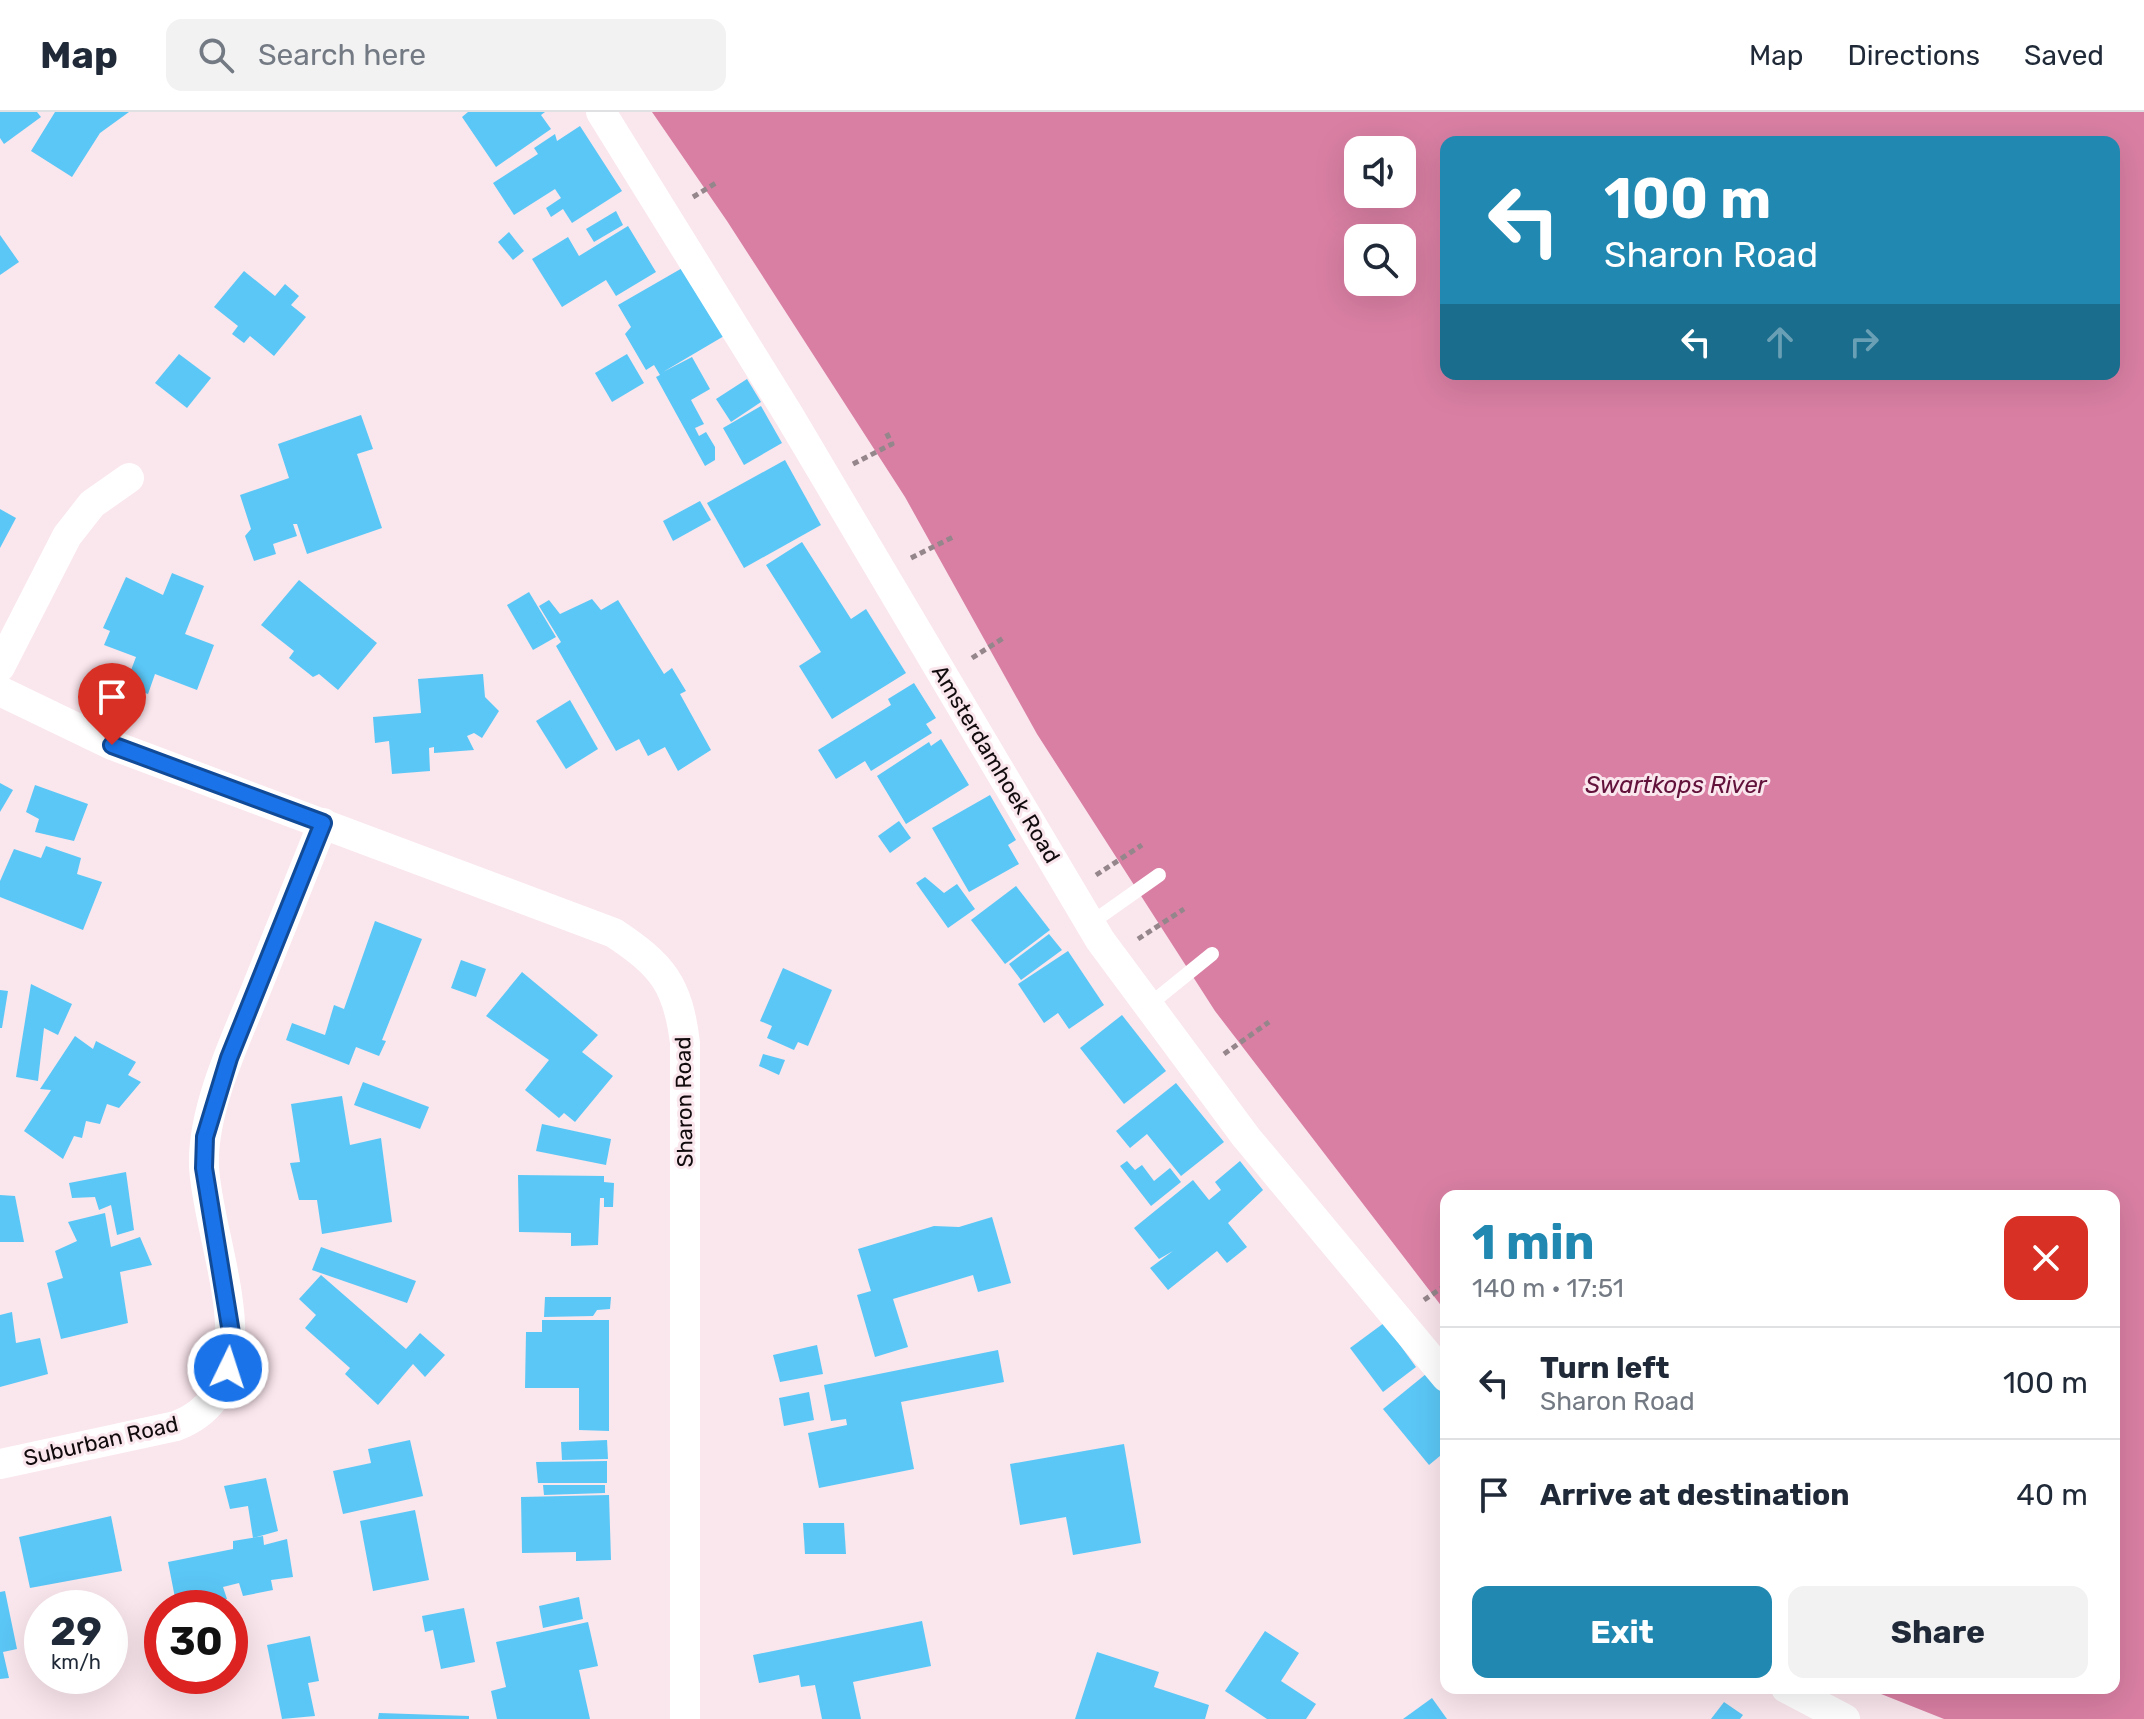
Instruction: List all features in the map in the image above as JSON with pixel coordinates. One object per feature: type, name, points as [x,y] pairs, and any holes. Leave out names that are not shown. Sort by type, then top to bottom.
[{"type":"street","name":"Amsterdamhoek Road","points":[[601,112],[827,479],[1113,956],[1246,1137],[1440,1370]]},
{"type":"street","points":[[0,667],[67,536],[92,504],[129,478]]},
{"type":"street","name":"Sharon Road","points":[[0,691],[112,745],[614,933],[651,958],[669,985],[682,1018],[685,1043],[685,1719]]},
{"type":"street","name":"Suburban Road","points":[[0,1464],[176,1426],[203,1409],[225,1379],[232,1339],[204,1168],[205,1137],[229,1058],[323,823]]},
{"type":"street","points":[[1797,1694],[1845,1719]]},
{"type":"lane","points":[[1091,923],[1159,875]]},
{"type":"lane","points":[[1149,1005],[1212,954]]},
{"type":"path","points":[[827,479],[892,444],[885,430]]},
{"type":"path","points":[[883,573],[953,537]]},
{"type":"path","points":[[1071,890],[1142,845]]},
{"type":"path","points":[[1113,956],[1184,909]]},
{"type":"path","points":[[1198,1073],[1269,1022]]},
{"type":"water","name":"Swartkops River","points":[[652,112],[2144,112],[2144,1719],[1944,1719],[1881,1694],[2120,1694],[2120,1190],[1440,1190],[1440,1304],[1215,1011],[1037,734],[905,497],[727,221]]},
{"type":"building","points":[[0,112],[37,112],[41,117],[4,144],[0,138]]},
{"type":"building","points":[[55,112],[129,112],[100,133],[72,177],[31,151]]},
{"type":"building","points":[[468,112],[545,112],[541,115],[551,129],[496,167],[462,117]]},
{"type":"building","points":[[580,126],[622,191],[572,223],[563,209],[551,217],[546,208],[561,198],[555,189],[514,215],[493,183],[538,154],[534,148],[555,134],[557,141]]},
{"type":"building","points":[[616,211],[623,225],[594,242],[586,229]]},
{"type":"building","points":[[628,226],[656,272],[616,296],[606,280],[562,307],[532,259],[568,237],[579,256]]},
{"type":"building","points":[[509,232],[524,251],[513,260],[498,242]]},
{"type":"building","points":[[0,235],[19,262],[0,275]]},
{"type":"building","points":[[684,267],[724,336],[663,372],[692,357],[710,389],[691,400],[704,424],[695,428],[699,436],[706,432],[715,447],[715,460],[705,466],[656,377],[660,375],[654,365],[646,370],[625,334],[631,327],[618,305]]},
{"type":"building","points":[[244,271],[275,296],[285,284],[299,296],[291,305],[306,317],[274,356],[250,336],[244,343],[232,334],[238,326],[214,307]]},
{"type":"building","points":[[179,354],[211,378],[187,408],[155,383]]},
{"type":"building","points":[[627,354],[644,383],[612,402],[595,373]]},
{"type":"building","points":[[747,379],[761,402],[731,422],[716,399]]},
{"type":"building","points":[[761,406],[782,443],[744,465],[723,428]]},
{"type":"building","points":[[361,415],[373,449],[357,454],[382,528],[307,554],[297,524],[293,524],[297,536],[273,544],[276,554],[254,561],[245,536],[251,529],[240,495],[289,478],[278,444]]},
{"type":"building","points":[[785,460],[821,525],[744,568],[707,503]]},
{"type":"building","points":[[700,501],[711,520],[673,541],[663,521]]},
{"type":"building","points":[[0,509],[16,518],[0,548]]},
{"type":"building","points":[[802,542],[851,619],[866,609],[906,673],[832,719],[799,666],[821,652],[766,565]]},
{"type":"building","points":[[172,573],[204,586],[185,634],[214,645],[197,690],[155,674],[148,694],[125,686],[136,657],[104,645],[110,631],[103,628],[126,577],[163,595]]},
{"type":"building","points":[[299,580],[377,643],[338,690],[319,674],[313,677],[289,658],[294,651],[261,625]]},
{"type":"building","points":[[529,592],[556,637],[533,650],[507,605]]},
{"type":"building","points":[[592,599],[601,610],[618,600],[664,674],[672,668],[686,691],[680,694],[711,750],[678,771],[665,747],[648,756],[639,739],[616,751],[556,646],[561,642],[539,606],[549,600],[560,614]]},
{"type":"building","points":[[483,674],[485,697],[499,711],[482,738],[474,733],[467,736],[474,750],[434,753],[434,747],[429,748],[430,771],[392,774],[389,741],[375,743],[373,717],[421,713],[418,679]]},
{"type":"building","points":[[914,683],[936,718],[926,724],[932,733],[871,771],[865,761],[836,779],[818,750],[891,705],[888,699]]},
{"type":"building","points":[[570,700],[598,749],[566,769],[536,721]]},
{"type":"building","points":[[941,739],[969,785],[906,824],[877,776],[929,742],[931,746]]},
{"type":"building","points":[[0,783],[13,790],[0,812]]},
{"type":"building","points":[[35,785],[88,804],[74,841],[35,832],[39,819],[26,812]]},
{"type":"building","points":[[990,795],[1016,840],[1008,845],[1019,864],[969,892],[932,828]]},
{"type":"building","points":[[899,821],[911,838],[890,853],[878,836]]},
{"type":"building","points":[[46,846],[81,858],[77,874],[102,882],[83,930],[0,897],[0,881],[14,849],[41,858]]},
{"type":"building","points":[[925,877],[944,893],[957,884],[975,909],[948,928],[916,883]]},
{"type":"building","points":[[1016,886],[1050,930],[1005,964],[971,920]]},
{"type":"building","points":[[375,921],[422,939],[382,1040],[386,1041],[379,1056],[356,1047],[349,1065],[286,1040],[292,1023],[325,1035],[334,1005],[344,1009]]},
{"type":"building","points":[[1049,934],[1062,950],[1021,980],[1009,964]]},
{"type":"building","points":[[1068,951],[1104,1005],[1069,1029],[1058,1013],[1044,1023],[1018,984]]},
{"type":"building","points":[[461,960],[486,969],[476,997],[451,988]]},
{"type":"building","points":[[783,968],[832,990],[808,1046],[798,1042],[794,1050],[767,1038],[772,1026],[760,1021]]},
{"type":"building","points":[[522,972],[598,1035],[582,1052],[613,1076],[575,1122],[564,1113],[559,1118],[525,1090],[549,1060],[486,1016]]},
{"type":"building","points":[[31,984],[72,1004],[58,1035],[44,1028],[38,1081],[16,1077]]},
{"type":"building","points":[[0,990],[8,991],[2,1028],[0,1028]]},
{"type":"building","points":[[1122,1015],[1166,1071],[1124,1104],[1080,1048]]},
{"type":"building","points":[[75,1036],[93,1049],[96,1041],[136,1062],[128,1075],[141,1082],[119,1108],[107,1104],[100,1124],[86,1121],[82,1138],[74,1136],[63,1159],[24,1131],[51,1090],[40,1089]]},
{"type":"building","points":[[763,1054],[785,1060],[779,1075],[759,1066]]},
{"type":"building","points":[[363,1082],[429,1107],[420,1129],[354,1105]]},
{"type":"building","points":[[1176,1083],[1224,1142],[1181,1176],[1147,1134],[1130,1148],[1116,1131]]},
{"type":"building","points":[[342,1096],[350,1145],[381,1138],[392,1222],[322,1234],[317,1200],[299,1200],[290,1163],[300,1162],[291,1104]]},
{"type":"building","points":[[542,1124],[611,1139],[606,1165],[536,1151]]},
{"type":"building","points":[[1127,1161],[1135,1170],[1142,1165],[1154,1181],[1170,1168],[1181,1182],[1151,1206],[1120,1166]]},
{"type":"building","points":[[1240,1161],[1263,1190],[1228,1223],[1247,1247],[1227,1263],[1217,1251],[1168,1290],[1150,1268],[1173,1251],[1159,1259],[1134,1228],[1193,1180],[1209,1200],[1221,1190],[1215,1182]]},
{"type":"building","points":[[126,1172],[134,1230],[117,1235],[111,1205],[99,1210],[95,1197],[72,1198],[69,1183]]},
{"type":"building","points":[[518,1175],[604,1176],[604,1182],[614,1183],[613,1207],[604,1207],[604,1198],[600,1198],[598,1245],[571,1246],[571,1233],[519,1232]]},
{"type":"building","points":[[0,1195],[15,1196],[24,1242],[0,1242]]},
{"type":"building","points":[[105,1213],[111,1247],[140,1237],[152,1265],[120,1272],[128,1323],[61,1339],[47,1283],[63,1278],[55,1251],[77,1241],[68,1222]]},
{"type":"building","points":[[992,1217],[1011,1283],[978,1292],[973,1275],[893,1299],[908,1347],[875,1357],[857,1295],[871,1291],[858,1249],[934,1226],[959,1227]]},
{"type":"building","points":[[321,1247],[416,1281],[407,1303],[312,1270]]},
{"type":"building","points":[[321,1275],[406,1349],[420,1333],[445,1355],[425,1377],[413,1364],[378,1405],[345,1374],[350,1368],[305,1328],[316,1315],[299,1299]]},
{"type":"building","points":[[545,1297],[611,1297],[610,1309],[597,1310],[593,1316],[544,1317]]},
{"type":"building","points":[[12,1312],[16,1343],[40,1338],[48,1374],[0,1387],[0,1315]]},
{"type":"building","points":[[542,1320],[609,1320],[609,1431],[579,1430],[579,1388],[525,1388],[526,1332],[542,1332]]},
{"type":"building","points":[[1384,1323],[1416,1367],[1383,1392],[1350,1348]]},
{"type":"building","points":[[817,1345],[823,1374],[780,1382],[773,1355]]},
{"type":"building","points":[[998,1350],[1004,1382],[901,1402],[914,1469],[819,1488],[808,1433],[847,1425],[846,1419],[831,1421],[824,1385]]},
{"type":"building","points":[[1426,1374],[1440,1391],[1440,1456],[1429,1465],[1383,1409]]},
{"type":"building","points":[[809,1392],[814,1420],[784,1426],[779,1398]]},
{"type":"building","points":[[410,1440],[423,1496],[343,1514],[333,1471],[371,1463],[368,1449]]},
{"type":"building","points":[[607,1440],[608,1459],[562,1460],[561,1442]]},
{"type":"building","points":[[1124,1444],[1141,1543],[1073,1555],[1066,1517],[1020,1525],[1010,1464]]},
{"type":"building","points":[[607,1461],[607,1483],[538,1483],[536,1462]]},
{"type":"building","points":[[266,1478],[278,1531],[253,1538],[248,1506],[230,1509],[224,1486]]},
{"type":"building","points":[[543,1485],[605,1485],[605,1493],[544,1495]]},
{"type":"building","points":[[609,1495],[611,1560],[576,1561],[576,1552],[522,1553],[521,1497]]},
{"type":"building","points":[[415,1510],[429,1580],[373,1591],[360,1521]]},
{"type":"building","points":[[111,1516],[122,1571],[30,1588],[19,1537]]},
{"type":"building","points":[[803,1523],[844,1523],[846,1554],[805,1554]]},
{"type":"building","points":[[263,1536],[264,1545],[287,1539],[293,1577],[271,1580],[273,1590],[248,1595],[248,1590],[241,1590],[239,1583],[223,1587],[224,1590],[173,1590],[168,1562],[233,1549],[233,1541]]},
{"type":"building","points":[[5,1591],[17,1649],[3,1652],[9,1678],[0,1679],[0,1592]]},
{"type":"building","points":[[579,1597],[583,1619],[543,1628],[539,1606]]},
{"type":"building","points":[[464,1608],[475,1662],[441,1669],[433,1630],[425,1632],[422,1616]]},
{"type":"building","points":[[922,1621],[931,1666],[853,1682],[861,1719],[822,1719],[815,1685],[801,1687],[799,1675],[759,1683],[753,1655]]},
{"type":"building","points":[[588,1622],[598,1666],[579,1670],[590,1719],[497,1719],[491,1691],[506,1687],[496,1642]]},
{"type":"building","points":[[1265,1631],[1299,1653],[1281,1681],[1316,1704],[1306,1719],[1267,1719],[1225,1691]]},
{"type":"building","points":[[310,1636],[319,1681],[308,1683],[315,1716],[282,1719],[267,1645]]},
{"type":"building","points":[[1097,1652],[1159,1672],[1154,1687],[1209,1705],[1205,1719],[1075,1719]]},
{"type":"building","points":[[1432,1698],[1447,1719],[1403,1719]]},
{"type":"building","points":[[1724,1702],[1743,1715],[1740,1719],[1711,1719]]},
{"type":"building","points":[[379,1713],[469,1716],[469,1719],[378,1719]]},
{"type":"route","points":[[112,745],[323,823],[229,1058],[205,1137],[204,1168],[232,1339],[228,1368]]}]
